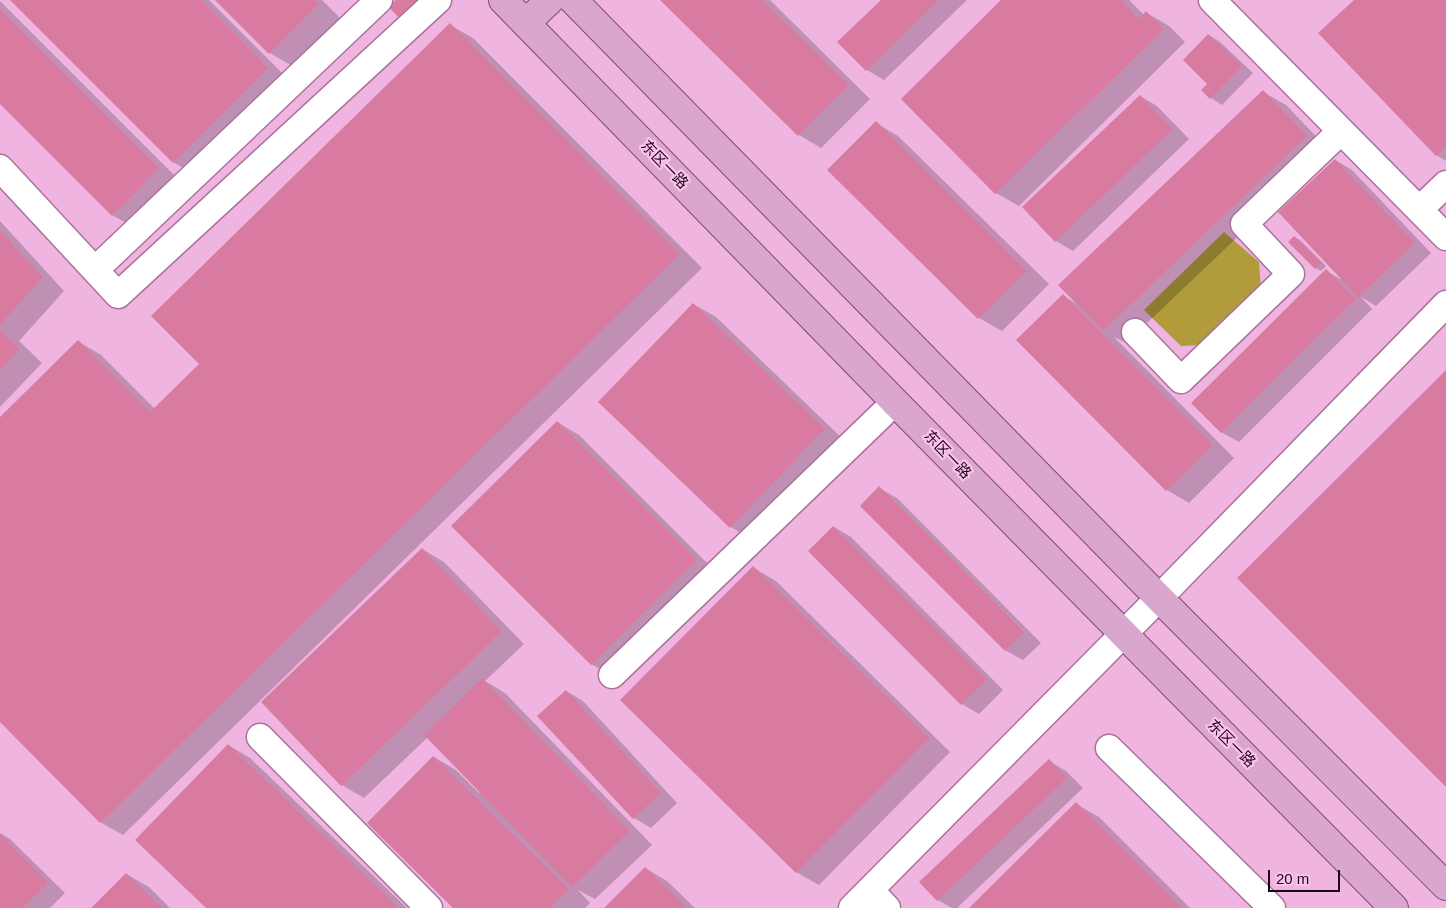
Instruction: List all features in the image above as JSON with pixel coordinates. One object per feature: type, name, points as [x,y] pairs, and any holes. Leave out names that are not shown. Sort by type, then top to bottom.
[{"type":"main road","name":"东区一路","points":[[503,0],[895,402],[1394,908]]},
{"type":"main road","points":[[526,24],[550,0]]},
{"type":"main road","points":[[573,0],[1159,598],[1446,886]]},
{"type":"street","points":[[96,270],[379,0]]},
{"type":"street","points":[[0,168],[118,295],[438,0]]},
{"type":"street","points":[[1212,0],[1446,237]]},
{"type":"street","points":[[1135,332],[1181,380],[1291,274],[1244,224],[1341,131]]},
{"type":"street","points":[[1419,210],[1446,184]]},
{"type":"street","points":[[852,908],[879,899],[1123,634],[1446,304]]},
{"type":"street","points":[[612,676],[895,402]]},
{"type":"street","points":[[260,737],[429,908]]},
{"type":"street","points":[[1109,748],[1272,908]]},
{"type":"shaded area","points":[[1224,232],[1259,262],[1261,290],[1206,345],[1181,346],[1144,310]]},
{"type":"building","points":[[10,0],[201,0],[268,68],[173,163]]},
{"type":"building","points":[[215,0],[314,0],[319,4],[269,54]]},
{"type":"building","points":[[396,0],[418,0],[398,17],[388,6]]},
{"type":"building","points":[[660,0],[762,0],[849,85],[798,136]]},
{"type":"building","points":[[881,0],[939,0],[866,71],[837,42]]},
{"type":"building","points":[[1001,0],[1121,0],[1139,19],[1146,11],[1164,29],[995,194],[901,99]]},
{"type":"building","points":[[1354,0],[1446,0],[1446,146],[1436,156],[1318,33]]},
{"type":"building","points":[[0,9],[159,168],[112,216],[0,104]]},
{"type":"building","points":[[450,23],[680,254],[100,823],[0,722],[0,417],[78,340],[150,412],[199,364],[151,316]]},
{"type":"building","points":[[1208,34],[1242,66],[1210,99],[1201,90],[1207,84],[1183,60]]},
{"type":"building","points":[[1263,90],[1307,136],[1103,331],[1058,285]]},
{"type":"building","points":[[1140,95],[1173,129],[1055,242],[1022,207]]},
{"type":"building","points":[[876,121],[1027,271],[978,319],[827,170]]},
{"type":"building","points":[[1335,159],[1415,243],[1358,297],[1278,212]]},
{"type":"building","points":[[0,231],[43,277],[0,325]]},
{"type":"building","points":[[1294,236],[1321,263],[1315,269],[1288,242]]},
{"type":"building","points":[[1326,269],[1356,299],[1221,433],[1191,403]]},
{"type":"building","points":[[1063,294],[1213,445],[1166,491],[1016,340]]},
{"type":"building","points":[[693,303],[825,429],[730,528],[598,402]]},
{"type":"building","points":[[0,330],[20,349],[0,370]]},
{"type":"building","points":[[1446,370],[1446,787],[1237,578]]},
{"type":"building","points":[[557,421],[697,560],[591,665],[451,526]]},
{"type":"building","points":[[879,486],[1024,632],[1005,651],[860,506]]},
{"type":"building","points":[[833,526],[987,680],[961,705],[808,551]]},
{"type":"building","points":[[422,548],[502,631],[341,786],[261,702]]},
{"type":"building","points":[[753,566],[929,738],[796,873],[620,700]]},
{"type":"building","points":[[482,678],[630,831],[572,887],[424,735]]},
{"type":"building","points":[[566,690],[661,793],[633,819],[537,716]]},
{"type":"building","points":[[228,744],[399,908],[206,908],[135,840]]},
{"type":"building","points":[[433,756],[569,889],[550,908],[453,908],[367,823]]},
{"type":"building","points":[[1049,759],[1067,778],[937,901],[919,882]]},
{"type":"building","points":[[1076,802],[1182,908],[969,908]]},
{"type":"building","points":[[0,834],[48,883],[23,908],[0,908]]},
{"type":"building","points":[[645,867],[687,908],[604,908]]},
{"type":"building","points":[[126,873],[162,908],[91,908]]}]
